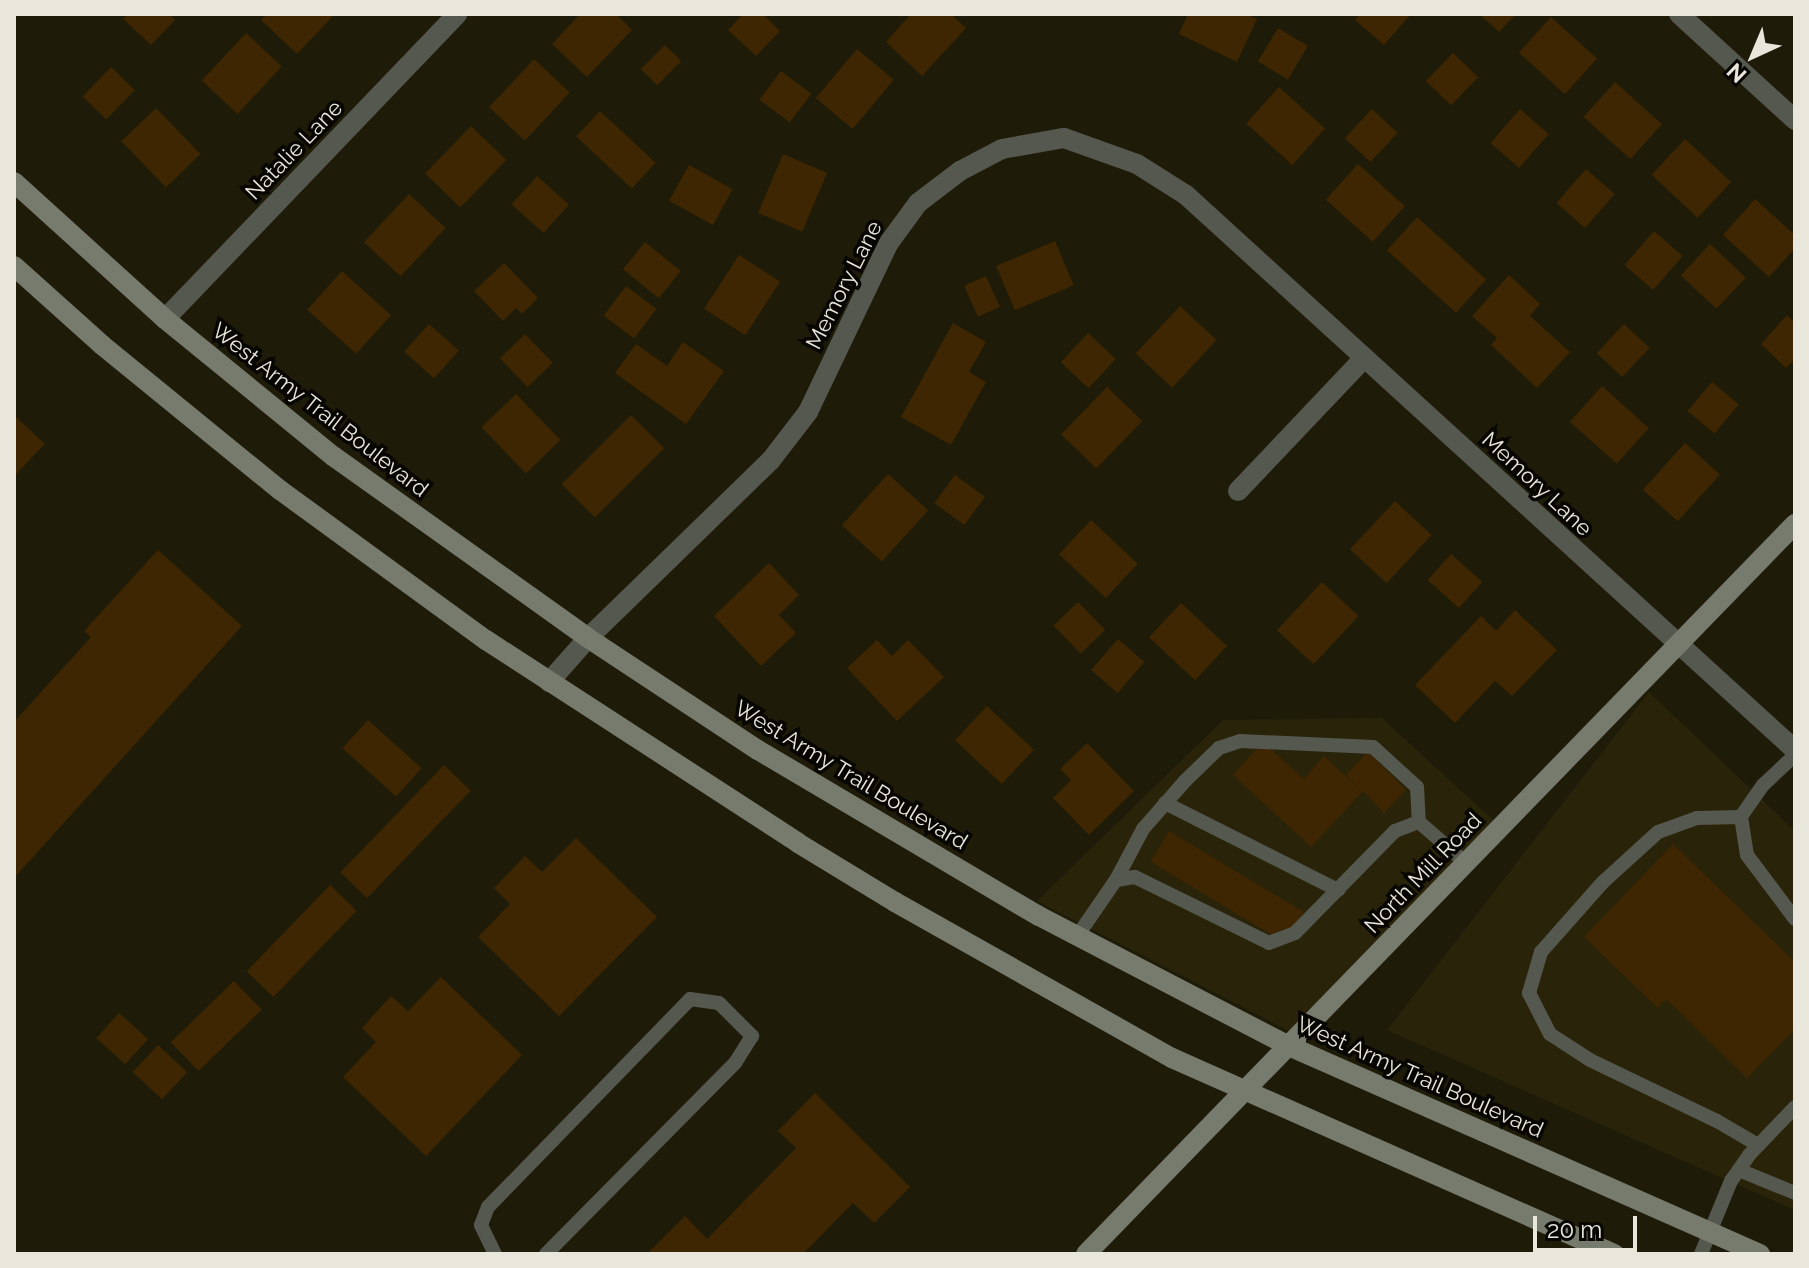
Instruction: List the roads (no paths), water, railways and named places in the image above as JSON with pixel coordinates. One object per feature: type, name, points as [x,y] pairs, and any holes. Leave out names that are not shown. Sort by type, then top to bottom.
[{"type":"main road","name":"West Army Trail Boulevard","points":[[14,182],[165,319],[333,456],[588,638],[758,750],[1039,916],[1289,1046],[1760,1254]]},
{"type":"main road","points":[[14,266],[102,345],[280,490],[549,682],[895,902],[1172,1058],[1614,1254]]},
{"type":"main road","name":"North Mill Road","points":[[1086,1254],[1795,524]]},
{"type":"street","name":"Natalie Lane","points":[[165,319],[457,14]]},
{"type":"street","points":[[1679,14],[1795,120]]},
{"type":"street","name":"Memory Lane","points":[[549,682],[588,638],[771,460],[808,412],[881,257],[918,203],[960,171],[1002,149],[1064,138],[1137,164],[1186,195],[1795,753]]},
{"type":"street","points":[[1238,491],[1364,358]]},
{"type":"lane","points":[[1078,935],[1116,880],[1143,829],[1219,748],[1240,741],[1373,747],[1417,787],[1419,822],[1466,863]]},
{"type":"lane","points":[[1795,753],[1763,785],[1741,817],[1747,855],[1795,919]]},
{"type":"lane","points":[[1165,803],[1338,890]]},
{"type":"lane","points":[[1741,817],[1697,818],[1658,832],[1603,882],[1541,952],[1529,993],[1550,1034],[1590,1060],[1717,1121],[1758,1145]]},
{"type":"lane","points":[[1116,880],[1135,877],[1269,943],[1295,933],[1395,831],[1419,822]]},
{"type":"lane","points":[[495,1254],[481,1225],[488,1207],[690,999],[719,1003],[752,1036],[735,1063],[546,1254]]},
{"type":"lane","points":[[1701,1254],[1739,1170],[1758,1145],[1795,1107]]},
{"type":"lane","points":[[1739,1170],[1795,1193]]}]
